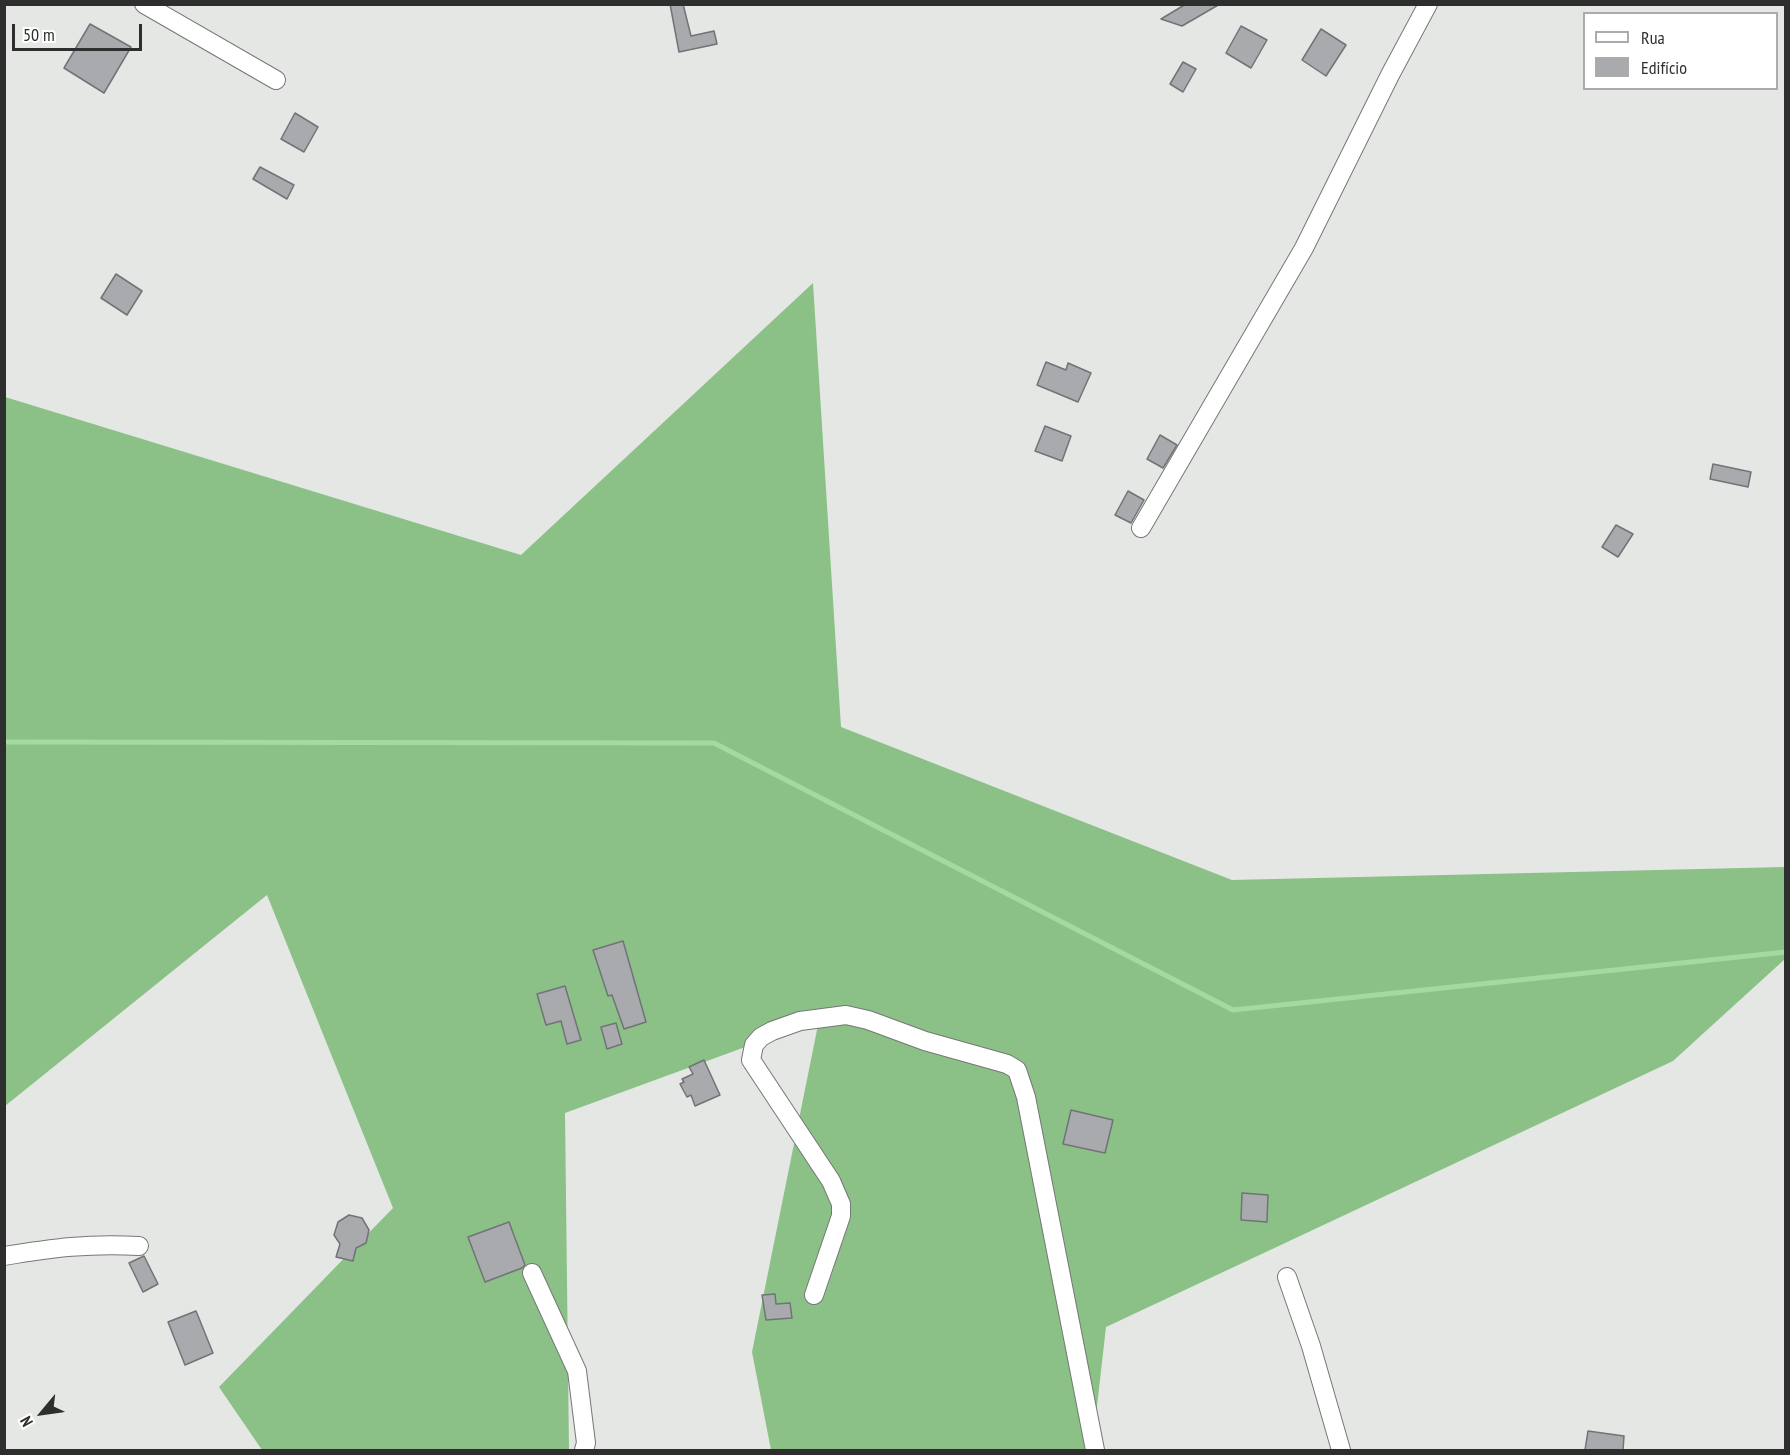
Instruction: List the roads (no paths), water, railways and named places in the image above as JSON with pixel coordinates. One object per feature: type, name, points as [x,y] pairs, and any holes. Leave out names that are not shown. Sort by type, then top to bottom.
[{"type":"street","points":[[144,4],[276,80]]},
{"type":"street","points":[[1141,528],[1304,248],[1428,4]]},
{"type":"street","points":[[814,1294],[841,1216],[841,1204],[831,1181],[751,1060],[754,1045],[761,1036],[800,1021],[846,1015],[868,1020],[925,1041],[1007,1064],[1017,1070],[1026,1097],[1095,1450]]},
{"type":"street","points":[[4,1256],[73,1245],[139,1245]]},
{"type":"street","points":[[532,1273],[577,1371],[586,1443],[584,1450]]},
{"type":"street","points":[[1287,1277],[1311,1346],[1341,1450]]},
{"type":"waterway","points":[[4,742],[714,743],[1233,1010],[1786,952]]}]
